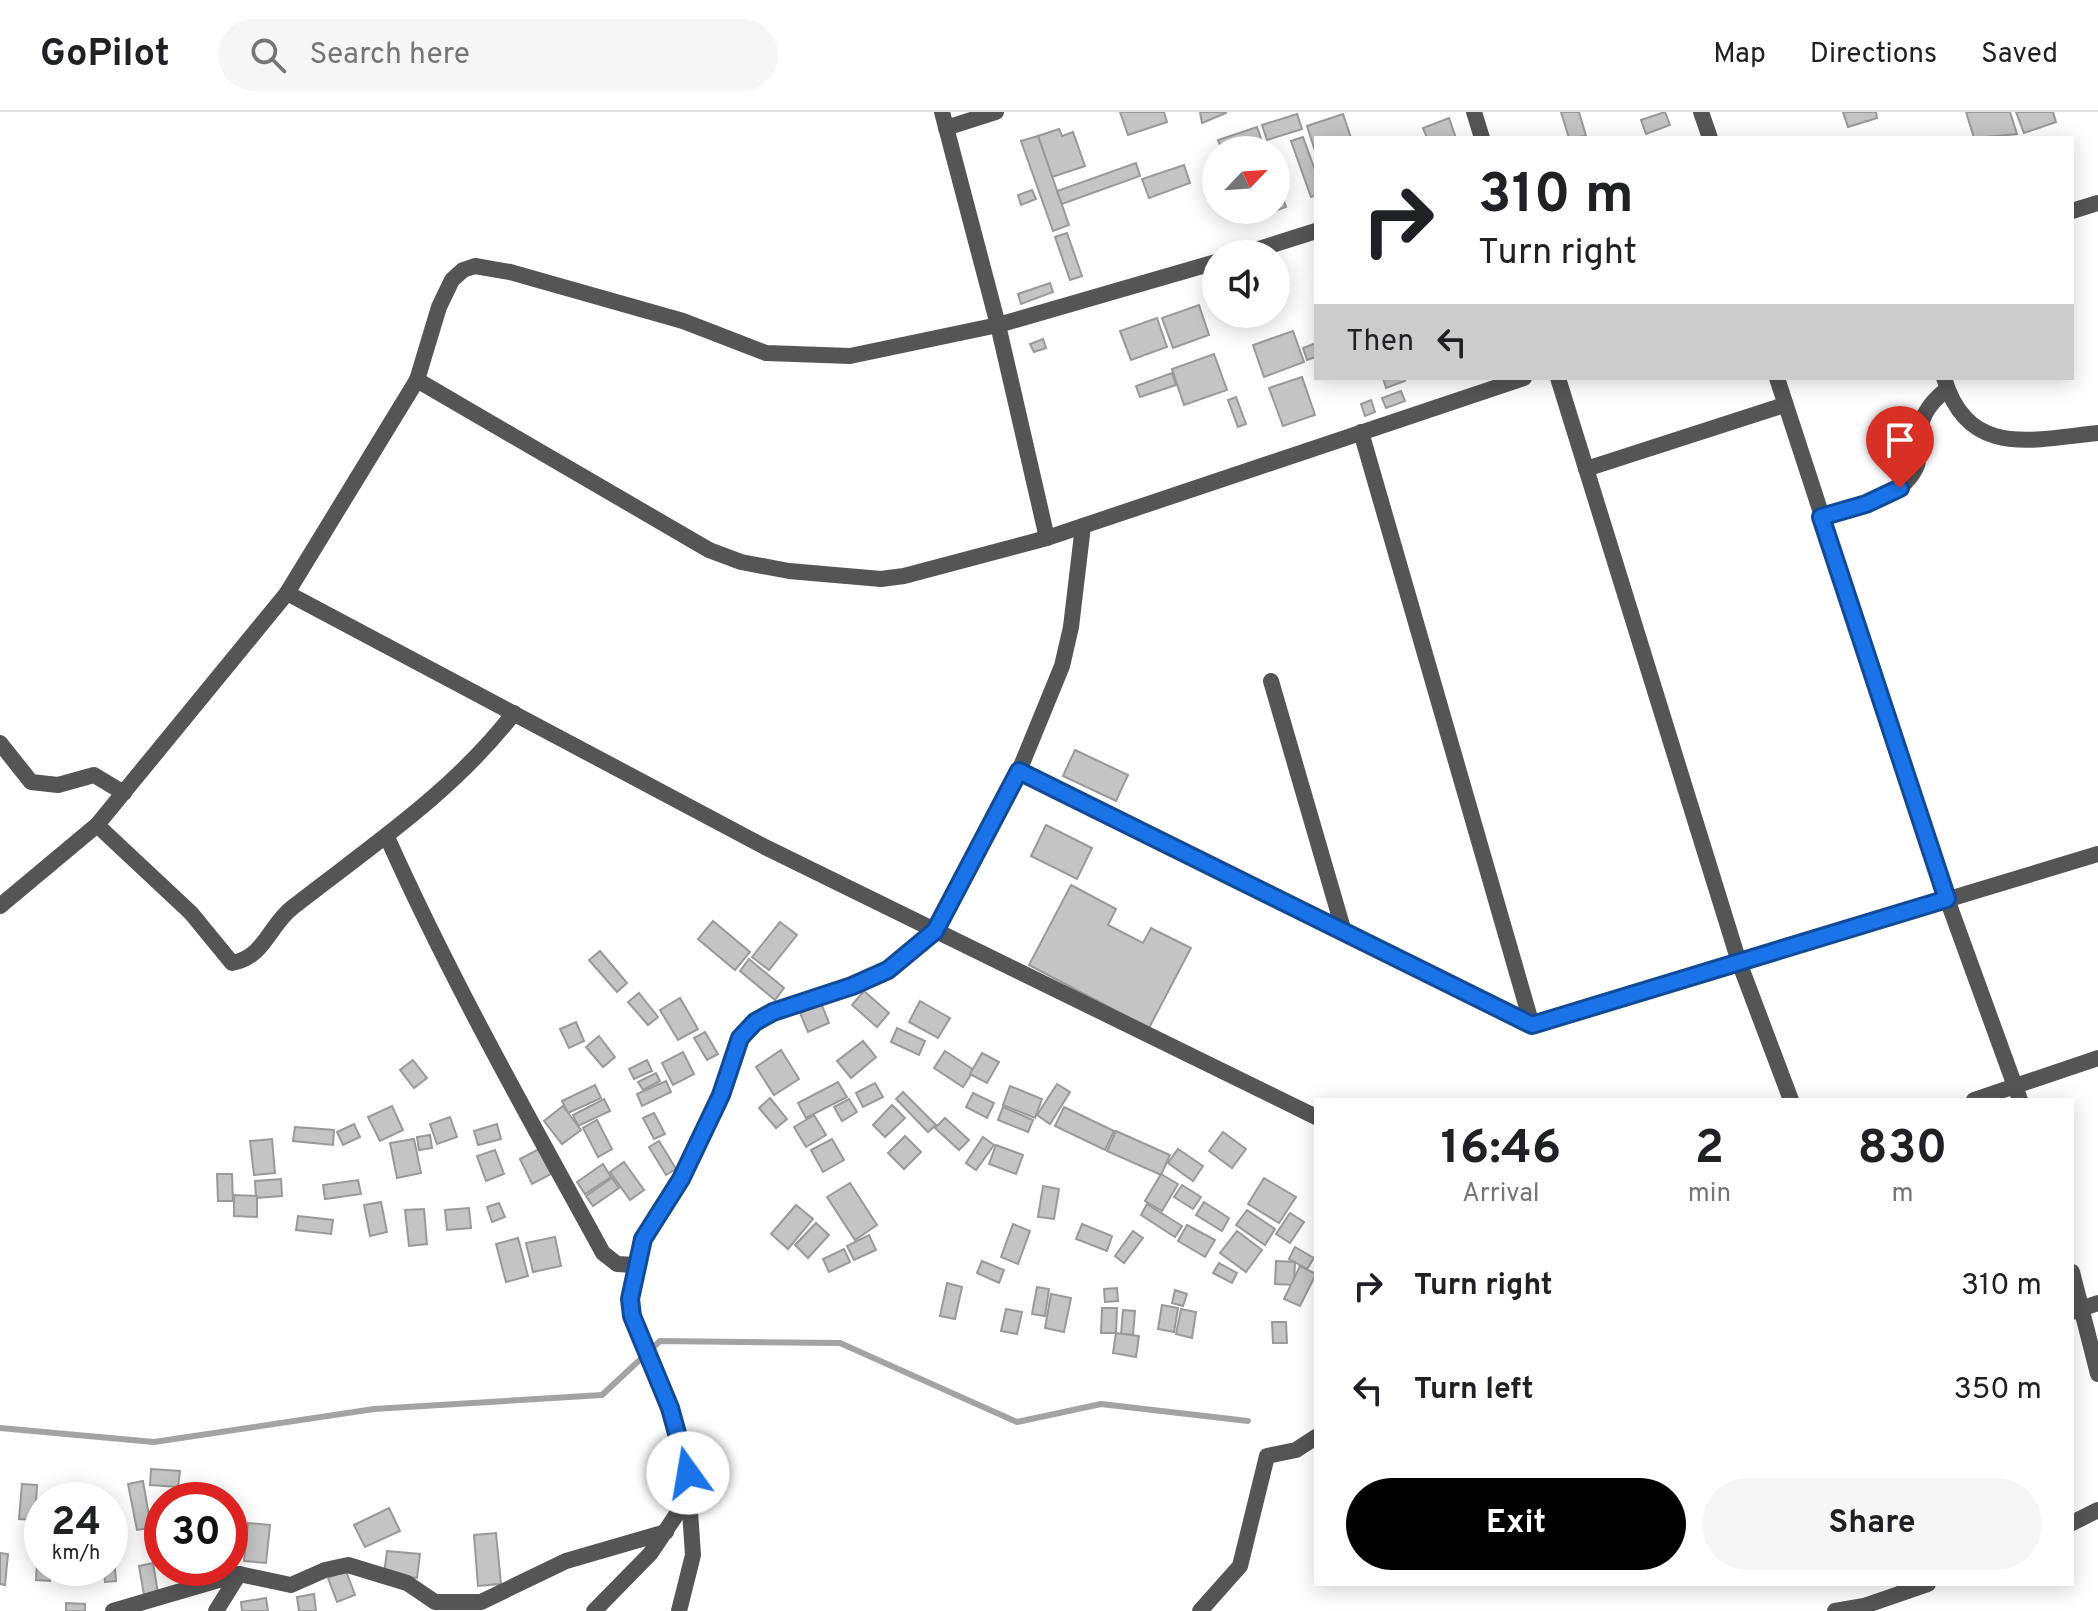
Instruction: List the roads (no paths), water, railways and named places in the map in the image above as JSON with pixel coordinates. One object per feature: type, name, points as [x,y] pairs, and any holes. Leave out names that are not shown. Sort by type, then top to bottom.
[{"type":"street","points":[[996,112],[944,120],[998,325],[1047,538]]},
{"type":"street","points":[[1474,112],[1481,136]]},
{"type":"street","points":[[1701,112],[1709,136]]},
{"type":"street","points":[[2074,210],[2098,203]]},
{"type":"street","points":[[1287,240],[1314,232]]},
{"type":"street","points":[[0,906],[97,825],[287,593],[417,380],[439,307],[452,280],[463,270],[475,266],[490,267],[683,321],[766,353],[850,356],[998,325],[1202,266]]},
{"type":"street","points":[[417,380],[709,550],[741,562],[789,571],[881,579],[1047,538],[1518,380]]},
{"type":"street","points":[[1559,380],[1739,962],[1790,1098]]},
{"type":"street","points":[[1778,380],[1947,899],[2019,1098]]},
{"type":"street","points":[[1821,517],[1866,504],[1900,488],[1917,465],[1918,432],[1926,406],[1946,384],[1968,425],[1998,439],[2098,433]]},
{"type":"street","points":[[1586,469],[1784,405]]},
{"type":"street","points":[[1361,432],[1532,1025]]},
{"type":"street","points":[[679,1611],[693,1555],[691,1493],[686,1453],[632,1316],[630,1299],[643,1239],[681,1179],[721,1095],[740,1038],[755,1022],[773,1012],[852,986],[888,970],[935,931],[1019,771],[1062,666],[1071,627],[1083,526]]},
{"type":"street","points":[[287,593],[765,847],[1314,1116]]},
{"type":"street","points":[[1271,681],[1344,932]]},
{"type":"street","points":[[97,825],[191,913],[232,963],[245,961],[260,950],[289,909],[387,837],[488,747],[514,713]]},
{"type":"street","points":[[0,743],[31,782],[58,785],[94,775],[124,793]]},
{"type":"street","points":[[1019,771],[1532,1025],[2098,854]]},
{"type":"street","points":[[387,837],[437,944],[603,1253],[617,1264],[635,1265]]},
{"type":"street","points":[[1979,1098],[2015,1083],[2098,1058]]},
{"type":"street","points":[[2074,1278],[2084,1308],[2098,1374]]},
{"type":"street","points":[[1200,1611],[1240,1566],[1267,1456],[1296,1450],[1314,1438]]},
{"type":"street","points":[[594,1611],[630,1577],[666,1532],[691,1493]]},
{"type":"street","points":[[2074,1522],[2098,1510]]},
{"type":"street","points":[[248,1576],[291,1585],[325,1570],[348,1565],[407,1583],[435,1602],[481,1602],[546,1574],[566,1561],[666,1532]]},
{"type":"street","points":[[113,1611],[198,1586]]},
{"type":"street","points":[[216,1611],[232,1586]]},
{"type":"street","points":[[1835,1611],[1864,1606],[1922,1586]]},
{"type":"waterway","points":[[0,1428],[154,1442],[374,1409],[602,1395],[660,1341],[840,1343],[1017,1422],[1101,1404],[1248,1421]]}]
